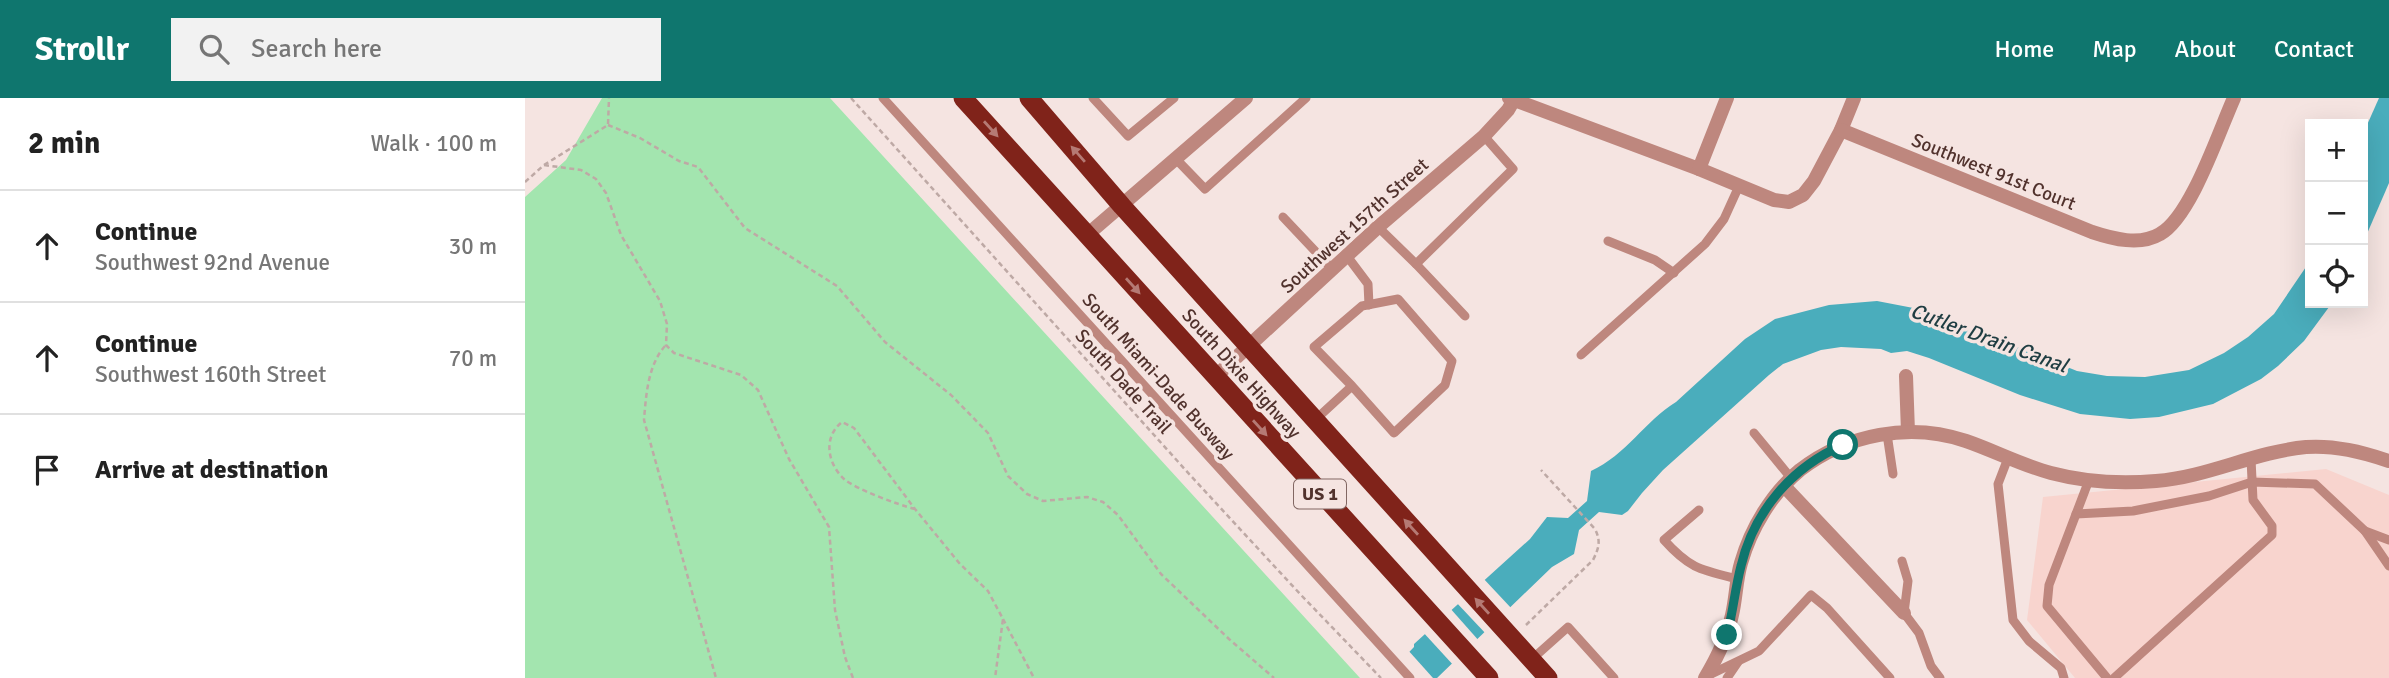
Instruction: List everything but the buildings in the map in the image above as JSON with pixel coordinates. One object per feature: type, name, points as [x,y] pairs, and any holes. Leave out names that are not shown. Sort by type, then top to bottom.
[{"type":"highway","name":"South Dixie Highway","points":[[963,98],[1489,678]]},
{"type":"highway","name":"South Dixie Highway","points":[[1029,98],[1122,206],[1548,678]]},
{"type":"street","points":[[1087,235],[1246,98]]},
{"type":"street","points":[[1699,169],[1727,98]]},
{"type":"street","points":[[1513,99],[1699,169],[1773,200],[1789,202],[1797,200],[1814,181],[1854,98]]},
{"type":"street","name":"Southwest 91st Court","points":[[1840,130],[2092,232],[2118,239],[2136,240],[2161,234],[2181,212],[2193,192],[2234,98]]},
{"type":"street","name":"Southwest 157th Street","points":[[1215,377],[1263,331],[1484,136],[1513,99]]},
{"type":"street","points":[[1906,376],[1908,432]]},
{"type":"street","points":[[1705,678],[1727,635],[1745,550],[1769,504],[1787,482],[1828,452],[1853,442],[1908,432],[1949,436],[2052,473],[2089,480],[2132,482],[2176,479],[2287,450],[2326,447],[2389,461]]},
{"type":"street","points":[[1787,482],[1904,613]]},
{"type":"lane","name":"South Miami-Dade Busway","points":[[883,98],[1410,678]]},
{"type":"lane","points":[[1093,98],[1128,136],[1174,98]]},
{"type":"lane","points":[[1176,159],[1205,189],[1306,98]]},
{"type":"lane","points":[[1416,264],[1513,169],[1484,136]]},
{"type":"lane","points":[[1581,355],[1705,244],[1724,219],[1739,186]]},
{"type":"lane","points":[[1283,217],[1332,270]]},
{"type":"lane","points":[[1378,228],[1465,316]]},
{"type":"lane","points":[[1608,241],[1655,260],[1674,273]]},
{"type":"lane","points":[[1347,256],[1368,284],[1369,305]]},
{"type":"lane","points":[[1398,299],[1452,361],[1445,385],[1394,433],[1352,386],[1314,347],[1362,306],[1398,299]]},
{"type":"lane","points":[[1315,420],[1352,386]]},
{"type":"lane","points":[[1754,433],[1787,482]]},
{"type":"lane","points":[[1887,434],[1893,474]]},
{"type":"lane","points":[[2008,458],[1999,484],[2013,620],[2029,641],[2061,668],[2064,678]]},
{"type":"lane","points":[[2114,678],[2271,535],[2272,526],[2253,500],[2251,459]]},
{"type":"lane","points":[[2089,480],[2049,585],[2047,606],[2107,678]]},
{"type":"lane","points":[[2076,514],[2133,511],[2209,496],[2252,482],[2315,484],[2365,531],[2389,566]]},
{"type":"lane","points":[[1699,510],[1664,540],[1681,559],[1695,568],[1738,579]]},
{"type":"lane","points":[[2365,531],[2389,540]]},
{"type":"lane","points":[[1902,561],[1908,581],[1904,613],[1919,634],[1931,666],[1940,678]]},
{"type":"lane","points":[[1705,678],[1759,651],[1811,595],[1827,608],[1888,677]]},
{"type":"lane","points":[[1531,660],[1568,626],[1614,678]]},
{"type":"lane","points":[[1727,678],[1740,660]]},
{"type":"path","points":[[608,125],[609,98]]},
{"type":"path","name":"South Dade Trail","points":[[851,98],[1190,475],[1381,678]]},
{"type":"path","points":[[525,182],[544,165],[608,125]]},
{"type":"path","points":[[608,125],[640,138],[679,161],[698,167],[745,228],[837,286],[885,342],[951,395],[988,433],[1008,476],[1027,494],[1043,501],[1087,497],[1103,502],[1118,514],[1161,574],[1274,678]]},
{"type":"path","points":[[544,165],[581,170],[596,179],[606,193],[621,235],[660,302],[667,324],[666,345],[657,354],[646,391],[645,420],[716,678]]},
{"type":"path","points":[[666,345],[674,353],[741,375],[758,390],[789,459],[829,527],[835,610],[845,657],[853,678]]},
{"type":"path","points":[[915,509],[845,481],[833,465],[828,446],[834,428],[842,422],[854,428],[960,564],[988,591],[1034,678]]},
{"type":"path","points":[[1510,636],[1593,560],[1599,548],[1599,537],[1588,522],[1541,470]]},
{"type":"path","points":[[995,678],[1003,619]]},
{"type":"shaded area","points":[[2326,469],[2389,495],[2389,678],[2075,678],[2027,620],[2043,497]]},
{"type":"green space","points":[[602,98],[830,98],[1360,678],[525,678],[525,197],[566,160]]},
{"type":"water","points":[[2379,98],[2389,98],[2389,183],[2368,231],[2368,182],[2368,123]]},
{"type":"water","name":"Cutler Drain Canal","points":[[2305,268],[2305,308],[2328,308],[2304,341],[2261,379],[2213,404],[2159,417],[2130,419],[2080,414],[2020,395],[1907,351],[1891,353],[1881,349],[1841,347],[1821,350],[1783,364],[1663,470],[1628,511],[1622,515],[1599,512],[1579,530],[1574,554],[1552,567],[1437,678],[1384,678],[1414,644],[1530,539],[1547,517],[1568,518],[1587,501],[1591,471],[1615,456],[1745,339],[1775,319],[1829,305],[1877,301],[1929,311],[2077,371],[2107,376],[2145,377],[2189,370],[2224,353],[2248,337],[2274,314]]},
{"type":"pier","points":[[1482,577],[1512,609],[1487,635],[1455,601]]},
{"type":"pier","points":[[1449,607],[1480,642],[1455,667],[1422,631]]},
{"type":"pier","points":[[1407,649],[1433,678],[1381,678],[1397,659]]},
{"type":"route","points":[[1727,635],[1741,563],[1763,513],[1791,478],[1828,452],[1843,445]]}]
